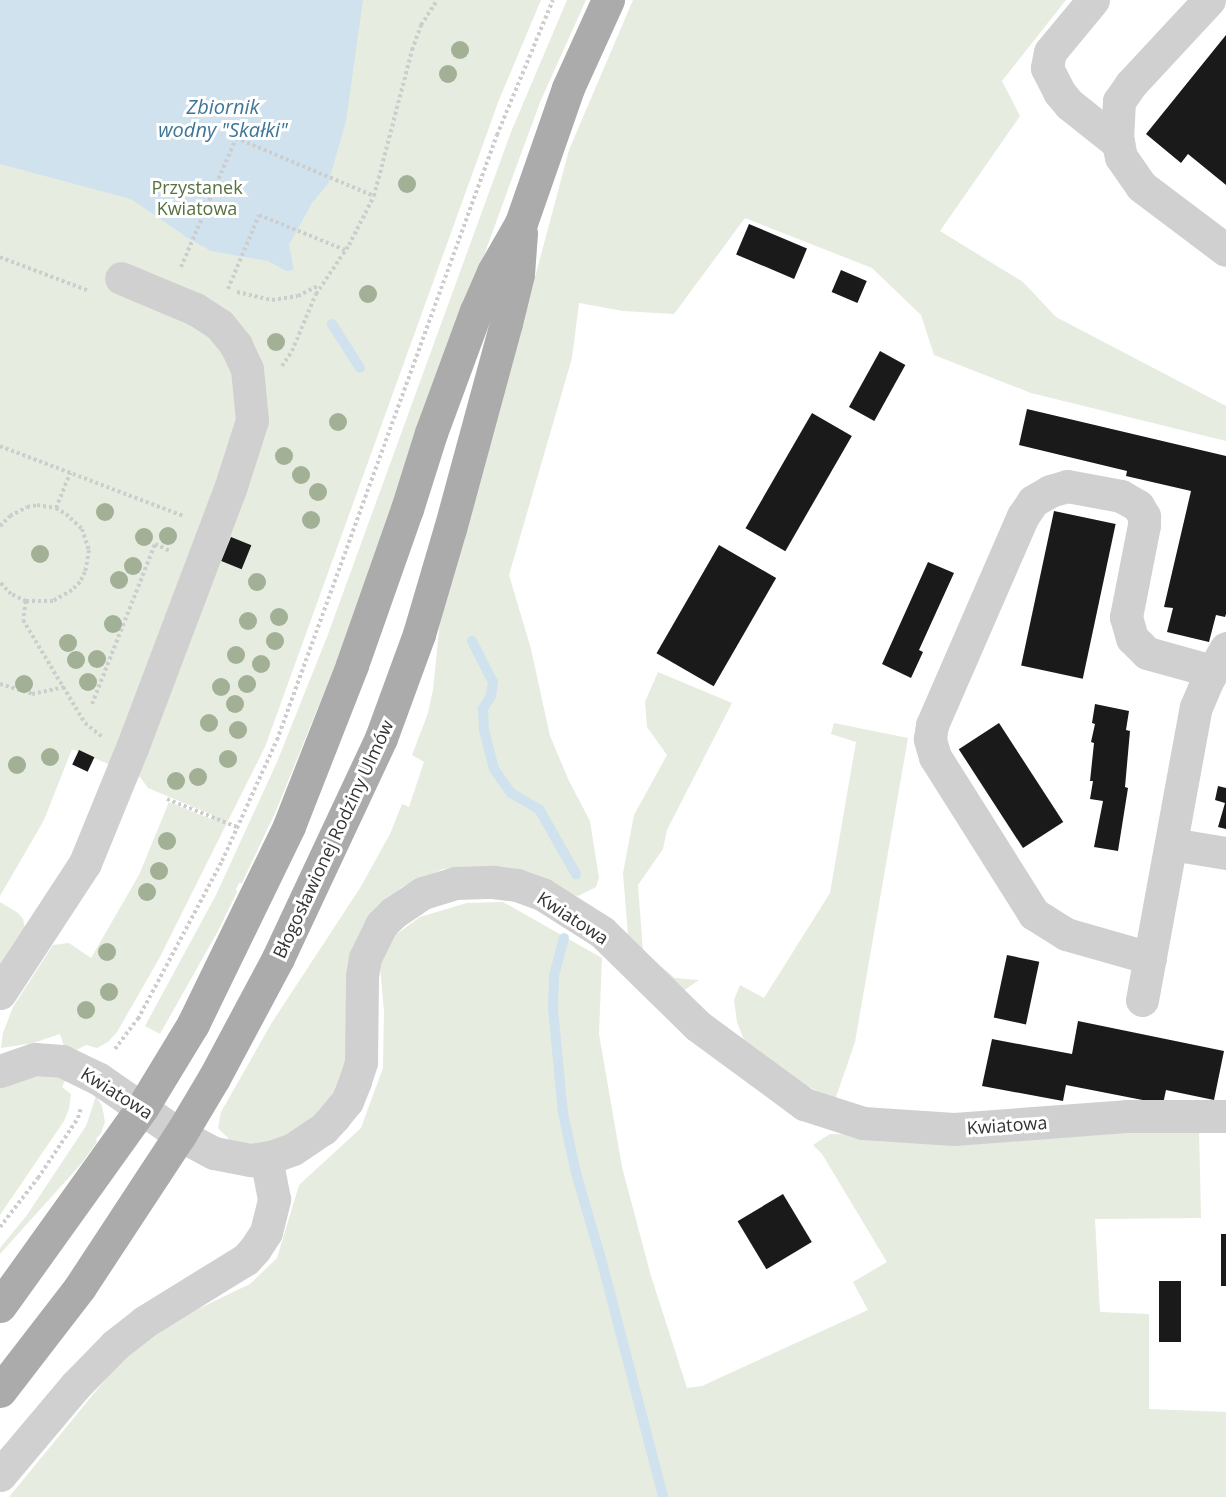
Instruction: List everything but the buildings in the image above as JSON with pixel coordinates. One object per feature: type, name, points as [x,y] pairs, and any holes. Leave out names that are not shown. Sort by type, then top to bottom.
[{"type":"main road","name":"Błogosławionej Rodziny Ulmów","points":[[0,1306],[142,1108],[193,1024],[289,826],[352,665],[476,311],[493,272],[521,223],[568,88],[608,0]]},
{"type":"main road","name":"Błogosławionej Rodziny Ulmów","points":[[0,1391],[80,1287],[180,1135],[278,958],[346,816],[397,698],[419,634],[506,323],[518,274],[521,223]]},
{"type":"street","points":[[1093,0],[1050,52],[1047,68],[1059,92],[1069,104],[1118,143]]},
{"type":"street","points":[[1209,0],[1119,101],[1118,143],[1121,157],[1141,186],[1226,250]]},
{"type":"street","points":[[0,993],[81,871],[132,748],[250,432],[252,396],[247,369],[242,356],[220,325],[195,309],[109,286]]},
{"type":"street","points":[[1142,1000],[1150,958],[1196,707],[1219,660],[1147,653],[1132,638],[1126,623],[1126,608],[1144,516],[1138,506],[1121,496],[1066,486],[1050,491],[1033,501],[1023,516],[932,725],[932,747],[938,764],[1034,914],[1065,934],[1150,958]]},
{"type":"street","points":[[1171,844],[1226,853]]},
{"type":"street","name":"Kwiatowa","points":[[0,1071],[35,1059],[62,1061],[87,1072],[199,1146],[223,1155],[251,1160],[266,1158],[292,1149],[323,1129],[347,1101],[361,1062],[362,976],[365,958],[381,925],[393,913],[423,893],[472,881],[517,885],[542,894],[602,932],[698,1026],[804,1104],[863,1123],[954,1129],[1126,1116],[1226,1116]]},
{"type":"street","points":[[0,1475],[75,1386],[115,1345],[144,1322],[246,1259],[255,1249],[266,1232],[274,1199],[266,1158]]},
{"type":"path","points":[[252,396],[288,359],[323,281],[345,250],[374,196],[412,50],[422,25],[436,0]]},
{"type":"path","points":[[111,1051],[122,1042],[138,1019],[237,827],[294,696],[497,135],[553,0]]},
{"type":"path","points":[[180,270],[236,138],[374,196]]},
{"type":"path","points":[[228,289],[259,215],[345,250]]},
{"type":"path","points":[[0,257],[109,286]]},
{"type":"path","points":[[170,266],[189,274]]},
{"type":"path","points":[[218,285],[249,297],[272,300],[304,294],[323,281]]},
{"type":"path","points":[[0,446],[187,518]]},
{"type":"path","points":[[57,508],[70,473]]},
{"type":"path","points":[[0,526],[10,516],[27,507],[37,505],[57,508],[66,513],[82,529],[89,550],[85,572],[72,590],[64,596],[43,603],[26,601],[11,594],[0,582]]},
{"type":"path","points":[[92,704],[155,544],[175,553]]},
{"type":"path","points":[[26,601],[23,620],[90,730],[132,748]]},
{"type":"path","points":[[0,684],[32,694],[64,687]]},
{"type":"path","points":[[167,799],[237,827]]},
{"type":"path","points":[[0,1227],[73,1125],[82,1104]]},
{"type":"green space","name":"Przystanek Kwiatowa","points":[[0,0],[541,0],[499,100],[265,747],[160,957],[117,1032],[108,1042],[97,1048],[86,1045],[76,1050],[64,1046],[60,1034],[33,1043],[1,1048],[3,1033],[13,1007],[53,945],[69,943],[91,958],[139,875],[169,802],[213,820],[215,816],[148,788],[140,777],[72,749],[44,820],[0,896]]},
{"type":"green space","points":[[567,0],[586,0],[541,100],[340,653],[276,811],[242,883],[239,883],[218,931],[160,1034],[145,1026],[216,895],[277,762],[327,637],[511,132]]},
{"type":"green space","points":[[633,0],[1066,0],[1002,81],[1020,116],[940,231],[1023,282],[1056,317],[1226,406],[1226,441],[1031,393],[934,355],[921,315],[872,268],[745,218],[674,314],[623,311],[579,303],[572,358],[509,575],[531,649],[550,736],[569,781],[590,821],[599,878],[596,887],[578,896],[468,867],[443,869],[402,887],[370,917],[351,952],[346,1063],[328,1104],[290,1135],[257,1145],[230,1140],[218,1128],[221,1112],[271,1024],[360,888],[390,834],[402,804],[409,807],[424,762],[412,755],[428,713],[433,690],[441,611],[483,472],[569,150]]},
{"type":"green space","points":[[658,672],[732,703],[667,830],[663,849],[638,885],[643,952],[628,935],[623,873],[634,815],[667,755],[647,727],[645,702]]},
{"type":"green space","points":[[834,723],[908,738],[855,1042],[835,1100],[801,1083],[744,1040],[737,1022],[734,1000],[740,985],[764,998],[830,893],[856,742],[831,734]]},
{"type":"green space","points":[[0,902],[18,913],[23,919],[25,928],[0,971]]},
{"type":"green space","points":[[503,902],[602,958],[599,1034],[622,1167],[651,1276],[687,1388],[702,1386],[868,1310],[853,1282],[887,1262],[822,1154],[813,1145],[830,1134],[949,1137],[1199,1129],[1201,1218],[1095,1219],[1100,1312],[1149,1314],[1149,1409],[1226,1412],[1226,1497],[9,1497],[123,1358],[175,1320],[250,1284],[277,1258],[299,1185],[361,1128],[383,1068],[384,1011],[380,967],[394,936],[420,917],[467,903]]},
{"type":"green space","points":[[644,953],[675,978],[699,980],[680,993]]},
{"type":"green space","points":[[40,1072],[66,1079],[62,1087],[71,1094],[69,1109],[64,1121],[0,1215],[0,1084]]},
{"type":"green space","points":[[96,1096],[102,1106],[105,1122],[96,1139],[97,1142],[81,1164],[0,1254],[0,1248],[27,1215],[86,1126]]},
{"type":"water","name":"Zbiornik wodny \"Skałki\"","points":[[0,0],[363,0],[346,121],[328,184],[312,203],[289,245],[294,270],[286,271],[268,261],[211,251],[131,199],[0,164]]},
{"type":"waterway","points":[[332,324],[360,368]]},
{"type":"waterway","points":[[472,641],[493,682],[491,696],[483,709],[484,730],[494,769],[511,793],[539,809],[576,874]]},
{"type":"waterway","points":[[564,938],[554,976],[553,1009],[563,1113],[576,1173],[603,1266],[663,1497]]}]
